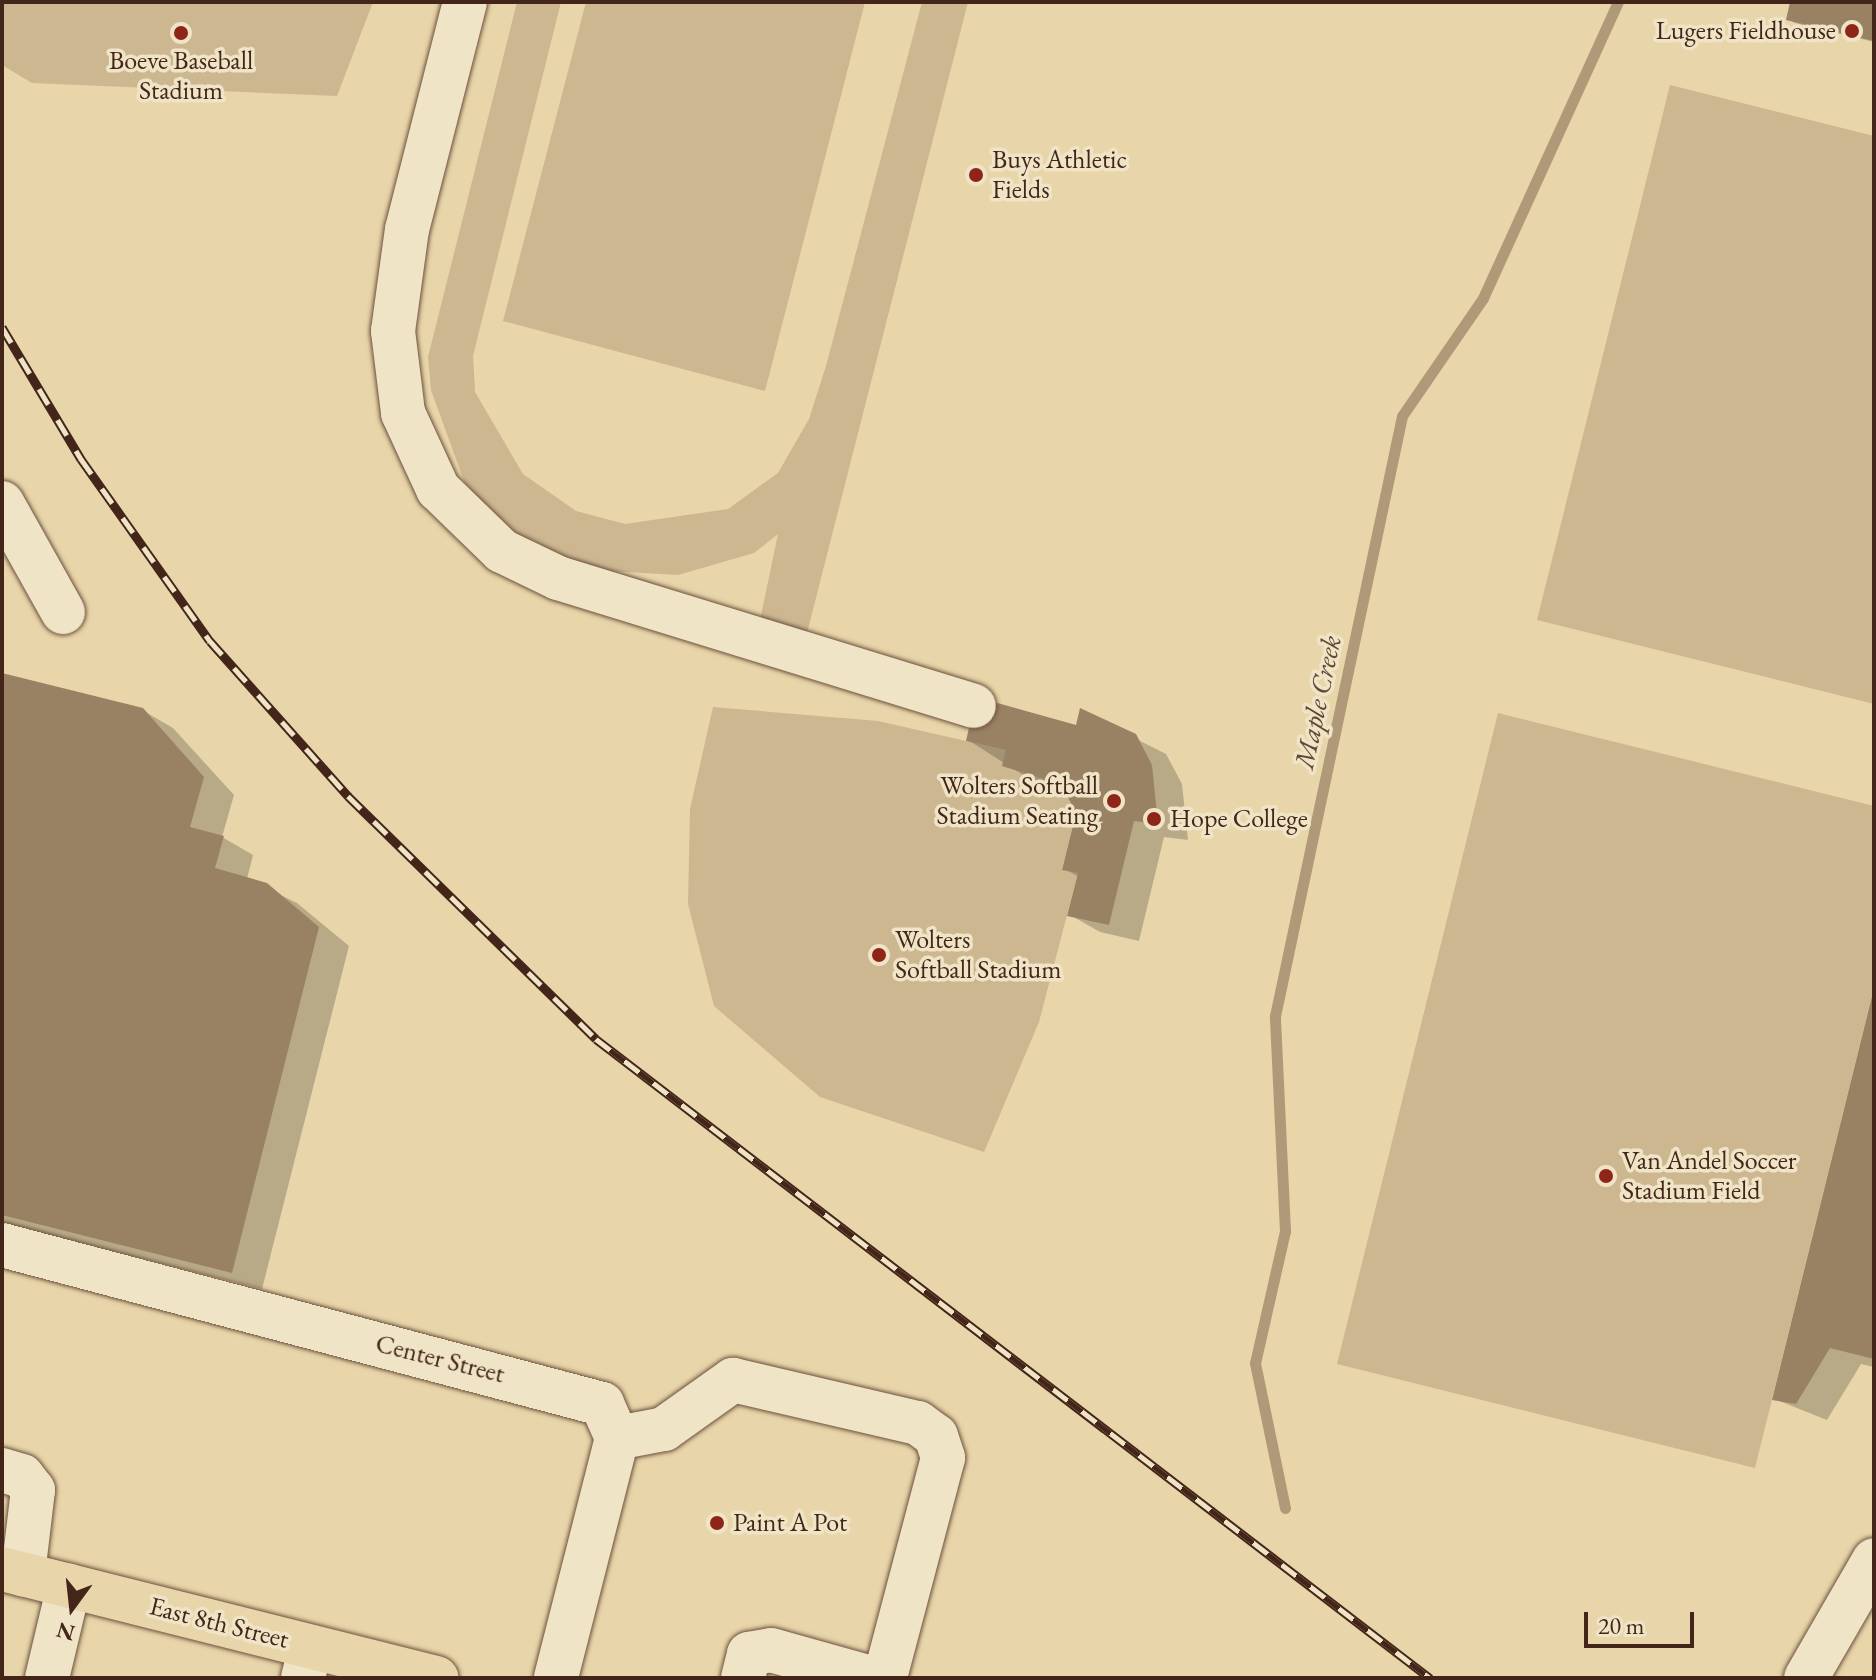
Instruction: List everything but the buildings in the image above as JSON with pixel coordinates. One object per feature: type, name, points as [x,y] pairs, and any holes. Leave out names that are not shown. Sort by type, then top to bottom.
[{"type":"main road","name":"East 8th Street","points":[[12,1571],[69,1586],[307,1662],[437,1678]]},
{"type":"street","points":[[465,2],[407,229],[393,331],[403,413],[438,489],[502,551],[558,578],[974,706]]},
{"type":"street","points":[[2,503],[63,612]]},
{"type":"street","name":"Center Street","points":[[2,1245],[566,1391],[602,1404],[617,1438]]},
{"type":"street","points":[[556,1678],[617,1438],[664,1429],[733,1380],[918,1423],[936,1436],[943,1458],[885,1678]]},
{"type":"street","points":[[2,1470],[22,1476],[33,1490],[12,1571]]},
{"type":"street","points":[[1806,1678],[1874,1560]]},
{"type":"street","points":[[47,1678],[69,1586]]},
{"type":"street","points":[[743,1678],[749,1654],[771,1650],[871,1678]]},
{"type":"shaded area","name":"Boeve Baseball Stadium","points":[[2,2],[373,2],[337,96],[32,83],[2,65]]},
{"type":"shaded area","points":[[517,2],[561,2],[473,356],[475,392],[523,474],[576,511],[625,524],[728,509],[778,473],[809,419],[826,366],[922,2],[968,2],[806,637],[759,625],[778,534],[754,553],[678,575],[592,570],[540,551],[500,525],[464,481],[431,390],[428,357]]},
{"type":"shaded area","points":[[586,2],[865,2],[765,391],[503,321]]},
{"type":"shaded area","points":[[1670,85],[1874,136],[1874,704],[1537,620]]},
{"type":"shaded area","name":"Wolters Softball Stadium","points":[[713,707],[878,721],[1006,750],[1061,784],[1076,813],[1062,869],[1078,873],[1039,1022],[984,1152],[820,1097],[714,1006],[688,904],[690,809]]},
{"type":"shaded area","name":"Van Andel Soccer Stadium Field","points":[[1498,713],[1874,806],[1874,987],[1755,1468],[1337,1364]]},
{"type":"waterway","name":"Maple Creek","points":[[1285,1508],[1255,1363],[1285,1231],[1275,1016],[1402,416],[1483,298],[1618,2]]},
{"type":"railway","points":[[2,327],[81,459],[210,641],[348,796],[596,1039],[1430,1678]]},
{"type":"place","name":"Lugers Fieldhouse","points":[[1852,31]]},
{"type":"place","name":"Boeve Baseball Stadium","points":[[181,33]]},
{"type":"place","name":"Buys Athletic Fields","points":[[976,175]]},
{"type":"place","name":"Wolters Softball Stadium Seating","points":[[1114,801]]},
{"type":"place","name":"Hope College","points":[[1154,819]]},
{"type":"place","name":"Wolters Softball Stadium","points":[[879,955]]},
{"type":"place","name":"Van Andel Soccer Stadium Field","points":[[1606,1176]]},
{"type":"place","name":"Paint A Pot","points":[[717,1523]]}]
